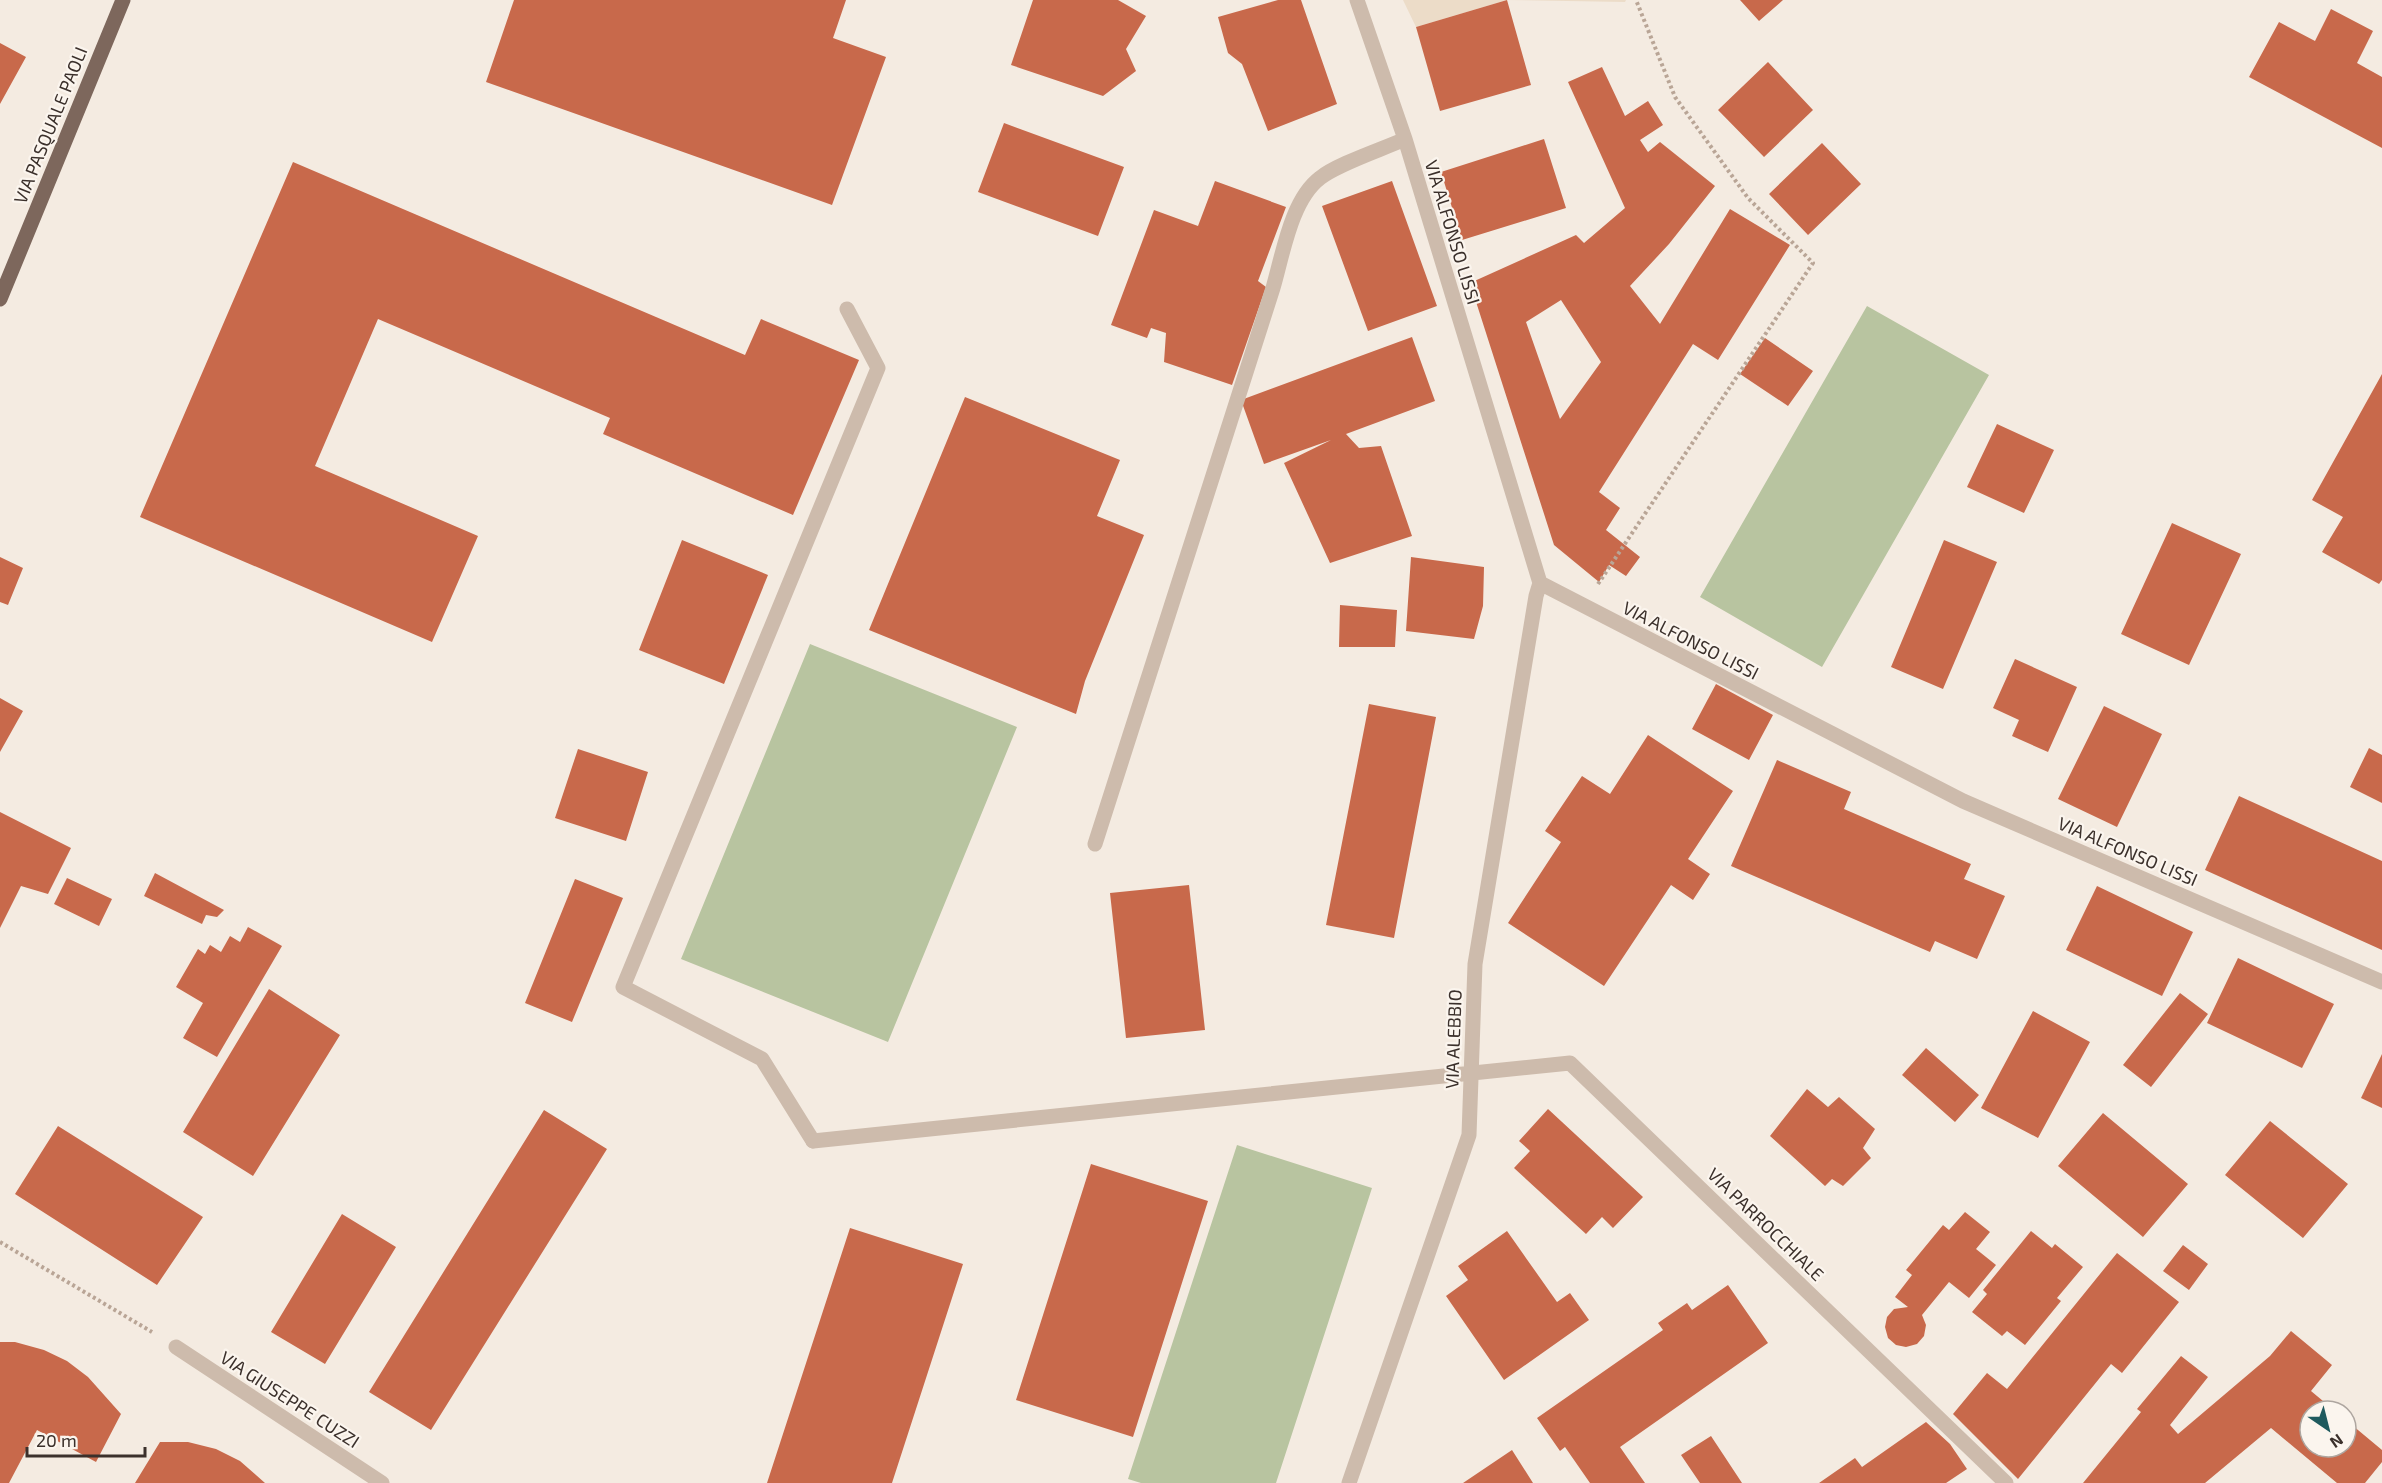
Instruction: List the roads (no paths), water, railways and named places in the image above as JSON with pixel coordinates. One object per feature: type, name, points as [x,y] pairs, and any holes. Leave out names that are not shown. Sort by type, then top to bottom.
[{"type":"main road","name":"VIA PASQUALE PAOLI","points":[[0,299],[123,0]]},
{"type":"street","name":"VIA ALFONSO LISSI","points":[[1358,0],[1405,139],[1540,583],[1963,801],[2382,982]]},
{"type":"street","points":[[1095,844],[1290,229],[1303,195],[1321,177],[1405,139]]},
{"type":"street","points":[[847,309],[878,368],[622,987],[762,1059],[813,1141],[1471,1074]]},
{"type":"street","name":"VIA ALEBBIO","points":[[1349,1483],[1468,1135],[1475,964],[1540,583]]},
{"type":"street","name":"VIA PARROCCHIALE","points":[[1471,1074],[1570,1063],[2006,1483]]},
{"type":"street","name":"VIA GIUSEPPE CUZZI","points":[[176,1347],[382,1483]]}]
